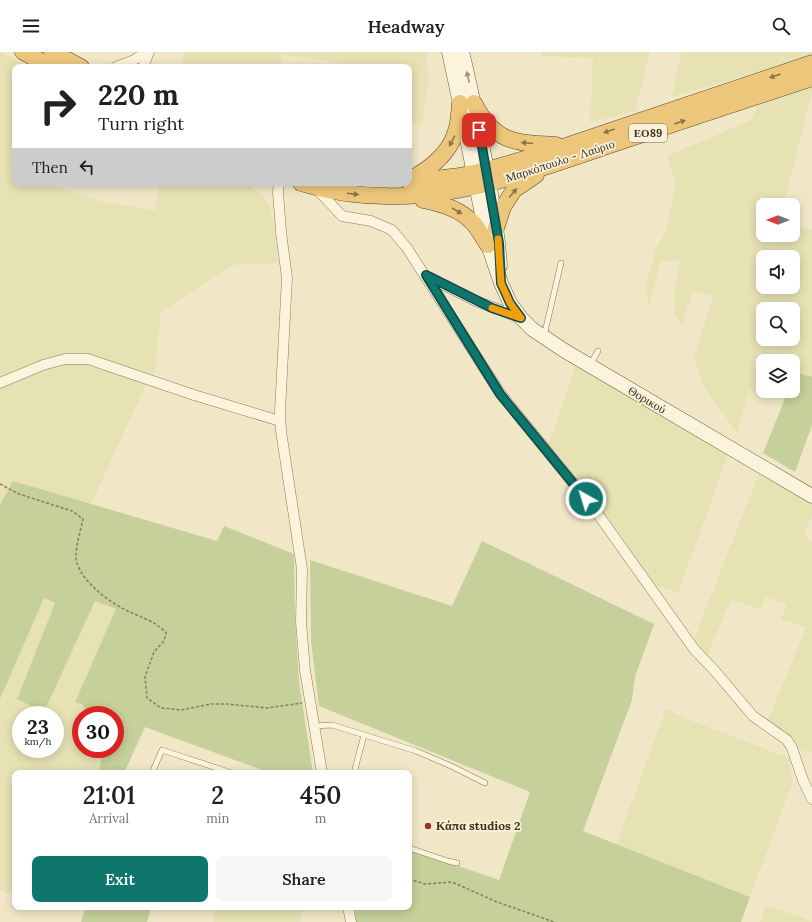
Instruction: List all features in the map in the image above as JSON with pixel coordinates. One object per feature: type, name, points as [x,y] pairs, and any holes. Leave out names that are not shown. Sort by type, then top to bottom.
[{"type":"highway","points":[[23,52],[46,64]]},
{"type":"highway","points":[[52,52],[75,64]]},
{"type":"highway","name":"Μαρκόπουλο - Λαύριο","points":[[310,186],[375,196],[408,187],[438,194],[566,146],[812,63]]},
{"type":"highway","name":"Μαρκόπουλο - Λαύριο","points":[[481,179],[550,166],[812,78]]},
{"type":"highway","points":[[412,183],[446,151],[455,134],[467,103],[490,127],[506,138],[521,143],[566,146]]},
{"type":"highway","points":[[496,228],[503,207],[514,190],[550,166]]},
{"type":"highway","points":[[408,187],[457,210],[473,224],[488,245]]},
{"type":"main road","points":[[449,52],[467,103]]},
{"type":"main road","points":[[462,52],[467,103],[481,179]]},
{"type":"main road","name":"Θορικού","points":[[481,179],[499,243],[501,283]]},
{"type":"main road","name":"Θορικού","points":[[481,179],[488,245],[501,283],[510,303],[521,318],[544,337],[589,366],[812,496]]},
{"type":"street","points":[[124,64],[148,52]]},
{"type":"street","points":[[144,64],[148,52]]},
{"type":"street","points":[[279,186],[278,192],[287,278],[280,421],[302,569],[301,622],[305,670],[321,770]]},
{"type":"street","points":[[316,188],[342,216],[371,221],[392,230],[408,248],[500,394],[595,510],[694,649],[753,716],[787,740],[792,748],[803,780],[812,799]]},
{"type":"street","points":[[426,275],[481,303],[521,318]]},
{"type":"street","points":[[0,383],[43,365],[65,359],[88,359],[194,395],[280,421]]},
{"type":"street","points":[[349,910],[351,922]]},
{"type":"lane","points":[[544,337],[561,263]]},
{"type":"lane","points":[[589,366],[598,351]]},
{"type":"lane","points":[[314,726],[332,725],[416,751],[485,783]]},
{"type":"lane","points":[[355,770],[364,734]]},
{"type":"lane","points":[[153,770],[162,750],[223,770]]},
{"type":"lane","points":[[412,849],[448,861],[457,862]]},
{"type":"path","points":[[0,484],[19,494],[72,511],[83,519],[76,555],[78,568],[85,579],[122,609],[160,626],[166,633],[164,641],[154,652],[145,677],[147,698],[160,708],[181,710],[211,704],[222,704],[267,708],[311,702]]},
{"type":"path","points":[[412,880],[425,884],[452,882],[497,902],[554,922]]},
{"type":"shaded area","points":[[0,52],[26,64],[12,64],[12,186],[51,186],[107,203],[155,210],[159,186],[250,186],[265,199],[269,206],[274,224],[278,263],[232,265],[161,312],[155,370],[144,389],[91,504],[13,481],[0,505]]},
{"type":"shaded area","points":[[184,52],[427,52],[428,84],[422,124],[412,122],[412,64],[338,64],[338,62],[283,55],[281,64],[182,64]]},
{"type":"shaded area","points":[[542,52],[650,52],[635,111],[590,123],[593,58],[541,56]]},
{"type":"shaded area","points":[[681,52],[812,52],[812,56],[672,97]]},
{"type":"shaded area","points":[[812,87],[786,198],[756,198],[756,242],[800,242],[800,227],[812,230],[812,377],[800,373],[800,354],[756,354],[756,392],[749,390],[737,433],[702,384],[694,359],[713,296],[693,291],[682,324],[674,315],[675,289],[680,260],[661,262],[648,306],[646,285],[656,248],[666,232],[676,183],[667,156],[752,120],[758,105]]},
{"type":"shaded area","points":[[575,366],[728,452],[678,593],[655,585],[610,520],[548,446]]},
{"type":"shaded area","points":[[759,474],[812,503],[812,515],[805,532],[809,540],[812,542],[812,753],[799,750],[790,736],[767,722],[806,628],[781,619],[787,604],[766,597],[760,610],[731,599],[707,656],[694,638]]},
{"type":"shaded area","points":[[44,598],[55,603],[17,698],[34,706],[12,706],[12,758],[64,758],[64,706],[46,706],[95,601],[116,609],[75,702],[83,706],[72,706],[72,758],[102,758],[100,770],[12,770],[12,895],[0,889],[0,699]]},
{"type":"shaded area","points":[[666,709],[687,719],[789,758],[792,784],[750,897],[616,845]]},
{"type":"shaded area","points":[[766,905],[798,916],[812,922],[760,922]]},
{"type":"shaded area","points":[[215,910],[302,910],[300,922],[213,922]]},
{"type":"green space","points":[[800,373],[812,377],[812,425],[795,472],[763,453],[785,398],[800,398]]},
{"type":"green space","points":[[13,481],[217,541],[224,526],[294,554],[295,619],[299,682],[313,770],[262,770],[145,727],[125,770],[100,770],[102,758],[124,758],[124,706],[83,706],[75,702],[116,609],[95,601],[47,706],[32,706],[17,699],[55,603],[44,598],[0,699],[0,505]]},
{"type":"green space","points":[[482,541],[654,624],[635,677],[632,700],[583,831],[750,897],[741,922],[356,922],[355,910],[412,910],[412,850],[499,880],[530,792],[319,706],[311,641],[310,560],[452,606]]},
{"type":"green space","points":[[85,910],[150,910],[147,922],[81,922]]},
{"type":"slow traffic","points":[[492,308],[521,318],[510,303],[501,283],[498,239]]},
{"type":"place","name":"Κάπα studios 2","points":[[428,826]]},
{"type":"route","points":[[479,130],[499,243],[501,283],[510,303],[521,318],[476,301],[426,275],[500,394],[586,499]]}]
